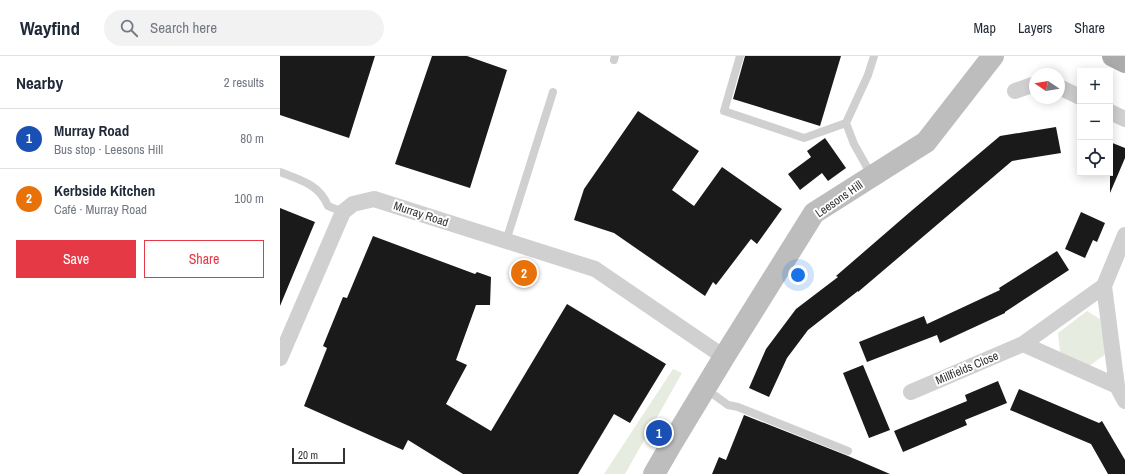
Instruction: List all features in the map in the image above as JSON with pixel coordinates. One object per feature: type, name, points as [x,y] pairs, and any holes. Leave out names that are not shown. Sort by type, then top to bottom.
[{"type":"main road","points":[[1112,56],[1125,62]]},
{"type":"street","name":"Leesons Hill","points":[[654,474],[724,357],[814,213],[926,142],[993,56]]},
{"type":"street","points":[[1015,91],[1029,86]]},
{"type":"street","points":[[1065,90],[1077,96]]},
{"type":"street","points":[[1113,113],[1125,119]]},
{"type":"street","name":"Murray Road","points":[[343,212],[353,204],[374,199],[595,269],[724,357]]},
{"type":"street","points":[[280,358],[343,212]]},
{"type":"street","points":[[1125,235],[1104,286],[1117,386],[1125,401]]},
{"type":"street","name":"Millfields Close","points":[[911,392],[1023,344],[1104,286]]},
{"type":"street","points":[[1023,344],[1117,386]]},
{"type":"lane","points":[[740,56],[724,111],[804,138],[846,123]]},
{"type":"lane","points":[[872,176],[854,144],[846,123],[868,75],[874,56]]},
{"type":"lane","points":[[506,241],[553,92]]},
{"type":"lane","points":[[280,172],[312,185],[325,197],[328,206],[343,212]]},
{"type":"lane","points":[[705,389],[728,405],[738,407],[848,450]]},
{"type":"shaded area","points":[[1087,311],[1100,319],[1106,354],[1089,366],[1060,352],[1058,333]]},
{"type":"shaded area","points":[[673,369],[682,373],[625,474],[604,474]]},
{"type":"building","points":[[280,56],[375,56],[349,138],[280,115]]},
{"type":"building","points":[[432,56],[467,56],[507,70],[470,188],[395,164]]},
{"type":"building","points":[[745,56],[841,56],[820,126],[733,99]]},
{"type":"building","points":[[638,111],[699,151],[672,190],[694,206],[722,167],[782,209],[757,244],[751,239],[716,285],[713,282],[705,296],[614,233],[574,220],[584,189]]},
{"type":"building","points":[[1056,127],[1061,153],[1012,161],[858,292],[808,330],[787,358],[769,397],[749,388],[766,349],[796,309],[838,277],[836,276],[910,212],[1000,136]]},
{"type":"building","points":[[825,138],[846,168],[828,181],[822,173],[800,190],[788,174],[811,157],[807,151]]},
{"type":"building","points":[[1113,143],[1125,148],[1125,158],[1110,193],[1110,176],[1113,176]]},
{"type":"building","points":[[280,208],[315,222],[280,306]]},
{"type":"building","points":[[1081,212],[1105,223],[1097,242],[1093,240],[1085,258],[1065,249]]},
{"type":"building","points":[[373,236],[475,274],[477,272],[491,277],[490,305],[476,305],[456,360],[467,365],[446,404],[491,431],[567,304],[666,364],[630,423],[614,414],[578,474],[463,474],[408,440],[403,450],[304,406],[327,348],[323,346],[343,297],[347,298]]},
{"type":"building","points":[[1057,251],[1069,270],[1005,313],[940,343],[937,335],[867,362],[859,342],[924,316],[927,324],[1000,290],[999,288]]},
{"type":"building","points":[[863,365],[890,430],[869,438],[843,373]]},
{"type":"building","points":[[998,381],[1007,403],[965,420],[967,425],[903,452],[894,431],[967,401],[965,395]]},
{"type":"building","points":[[1019,389],[1099,423],[1102,421],[1125,460],[1125,474],[1108,474],[1091,444],[1010,410]]},
{"type":"building","points":[[744,415],[890,474],[712,474],[719,457],[726,460]]},
{"type":"place","name":"Kerbside Kitchen","points":[[524,273]]},
{"type":"place","name":"Murray Road","points":[[659,433]]}]
